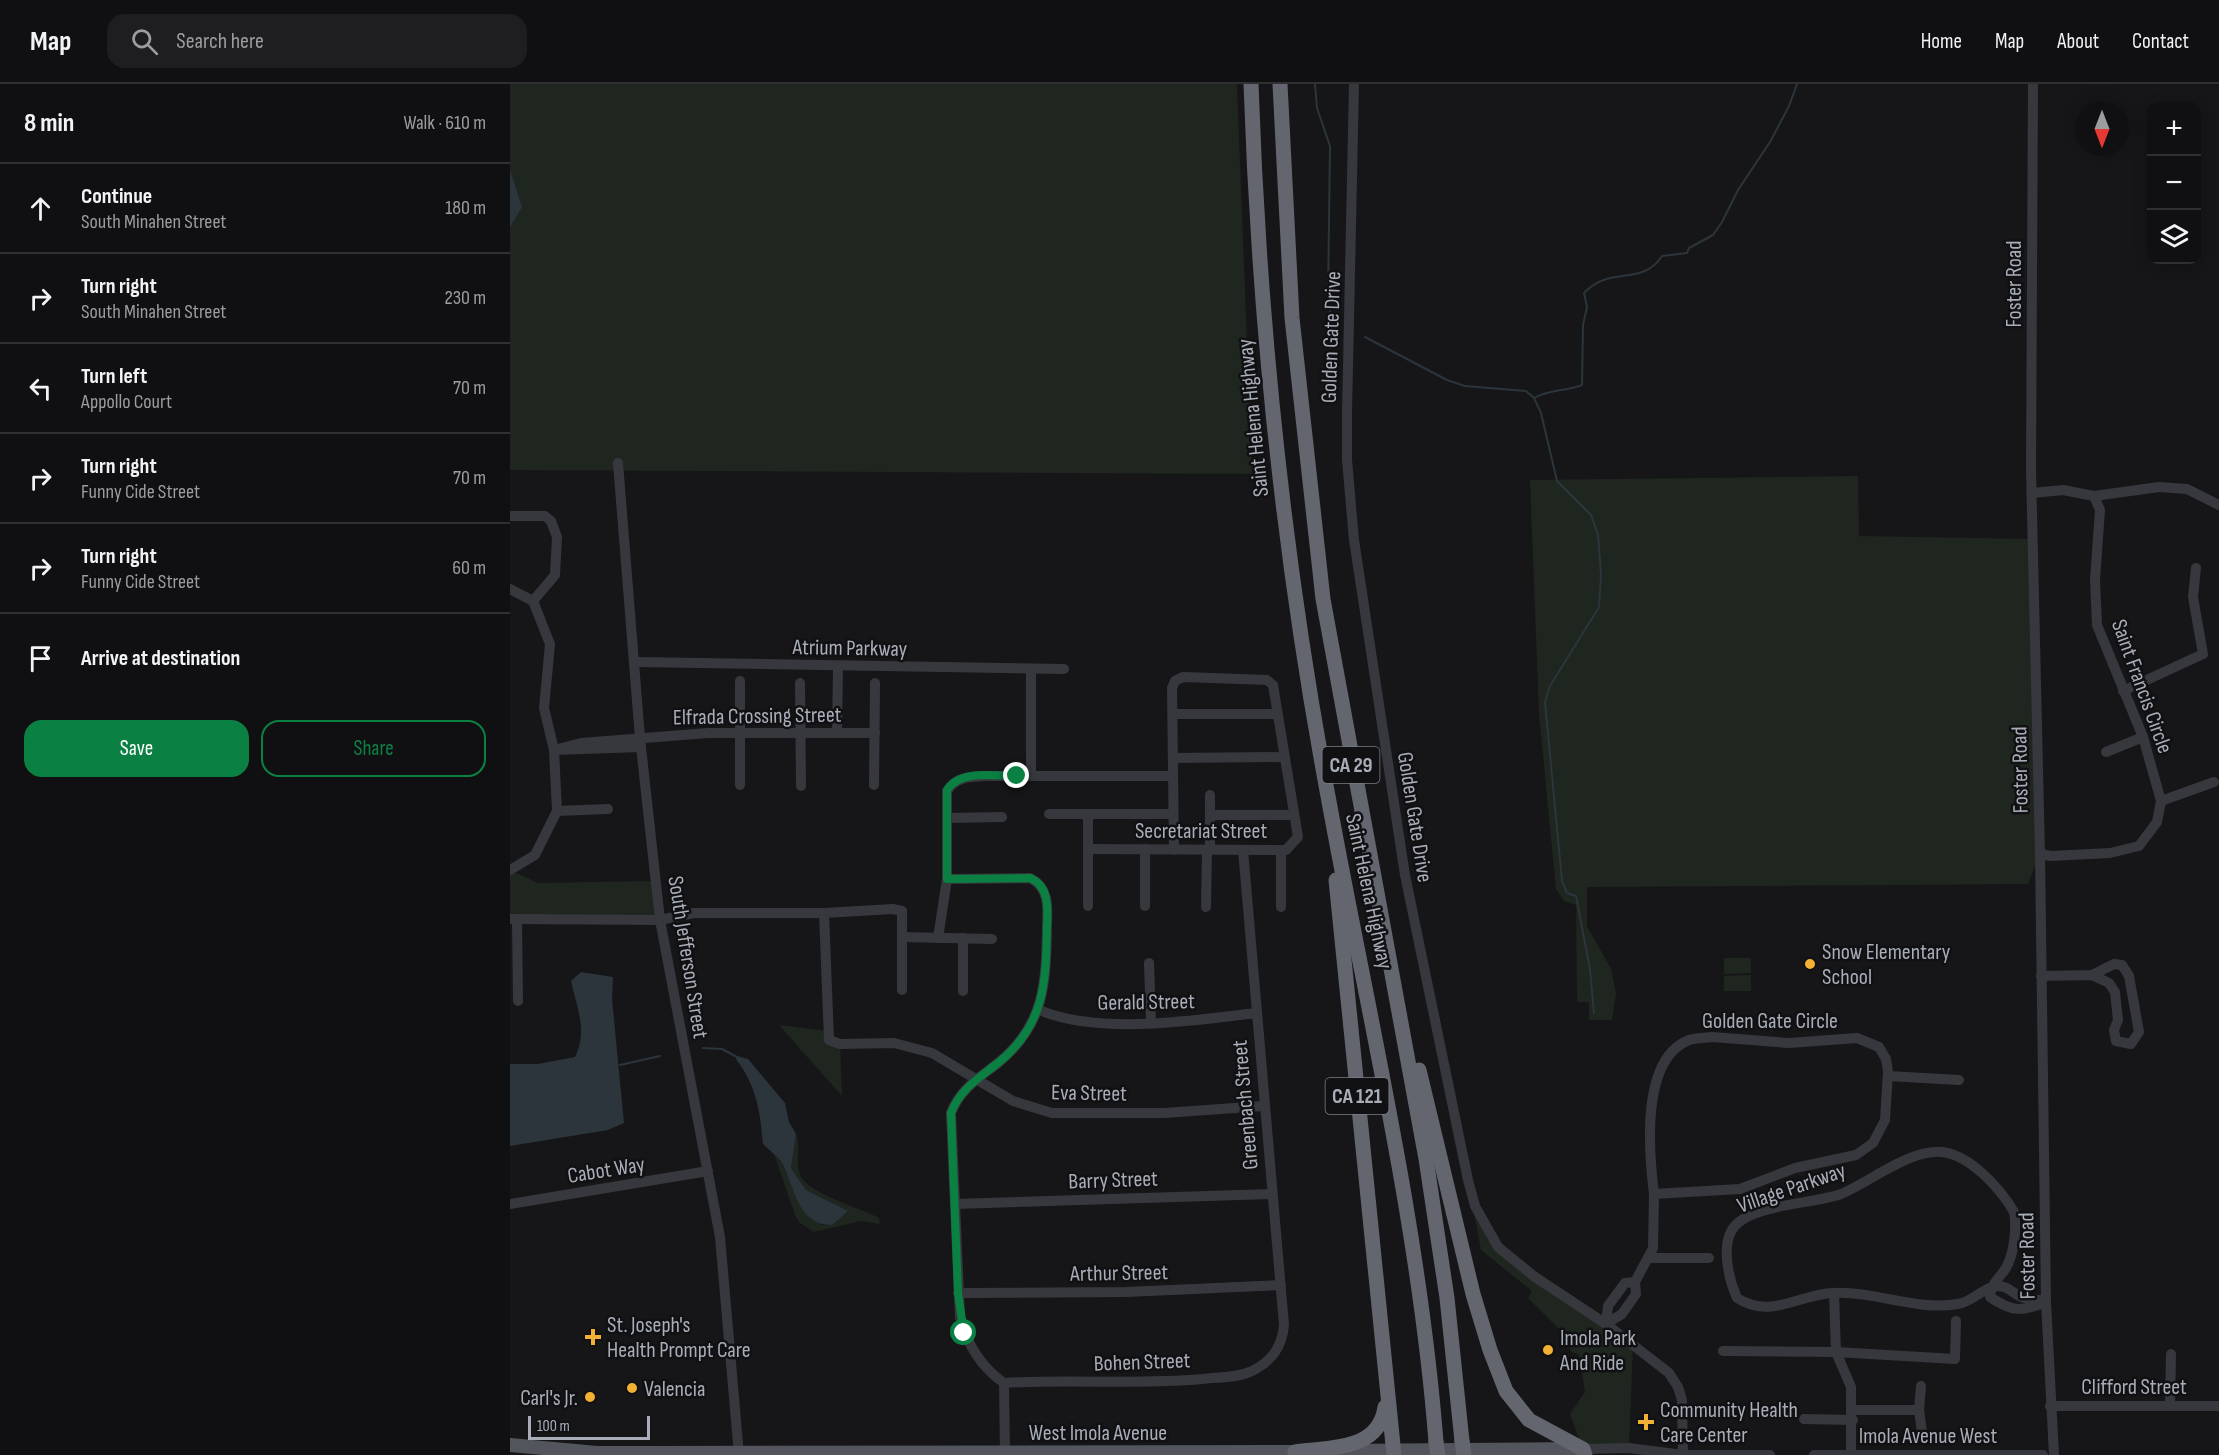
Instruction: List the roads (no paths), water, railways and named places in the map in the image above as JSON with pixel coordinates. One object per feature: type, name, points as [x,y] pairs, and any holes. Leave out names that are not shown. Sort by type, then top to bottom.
[{"type":"highway","name":"Saint Helena Highway","points":[[1251,84],[1259,250],[1275,430],[1296,600],[1328,799],[1407,1201],[1429,1363],[1437,1448]]},
{"type":"highway","name":"Saint Helena Highway","points":[[1280,84],[1288,263],[1307,472],[1323,599],[1360,813],[1431,1193],[1463,1448]]},
{"type":"highway","name":"CA 121","points":[[1295,1452],[1357,1443],[1371,1437],[1381,1425],[1387,1393],[1328,799]]},
{"type":"highway","points":[[1360,813],[1459,1243],[1490,1350],[1506,1391],[1529,1420],[1584,1452]]},
{"type":"highway","points":[[1387,1393],[1394,1453]]},
{"type":"main road","name":"West Imola Avenue","points":[[510,1445],[597,1453],[739,1454],[1584,1452]]},
{"type":"street","name":"Golden Gate Drive","points":[[1354,84],[1347,460],[1361,586],[1415,931],[1468,1180],[1485,1228],[1498,1247],[1514,1262],[1606,1324],[1669,1373],[1678,1387],[1684,1416],[1682,1455]]},
{"type":"street","name":"Foster Road","points":[[2033,84],[2032,493],[2046,1302],[2054,1455]]},
{"type":"street","name":"South Jefferson Street","points":[[618,463],[641,742],[660,920],[720,1237],[739,1454]]},
{"type":"street","points":[[2032,493],[2063,490],[2094,496],[2159,487],[2187,489],[2219,505]]},
{"type":"street","name":"Saint Francis Circle","points":[[2094,496],[2100,510],[2095,580],[2097,625],[2142,737],[2161,801]]},
{"type":"street","points":[[510,516],[545,516],[551,521],[557,537],[555,575],[533,601]]},
{"type":"street","points":[[2123,691],[2203,654],[2193,597],[2196,568]]},
{"type":"street","points":[[510,589],[533,601],[550,644],[544,708],[554,750],[557,811],[535,855],[510,870]]},
{"type":"street","name":"Atrium Parkway","points":[[635,662],[1064,669]]},
{"type":"street","points":[[837,733],[838,666]]},
{"type":"street","points":[[1031,669],[1031,776]]},
{"type":"street","name":"Secretariat Street","points":[[1088,849],[1286,850],[1298,837],[1273,685],[1260,678],[1183,677],[1175,681],[1172,688],[1174,714]]},
{"type":"street","points":[[740,681],[740,785]]},
{"type":"street","points":[[800,683],[801,786]]},
{"type":"street","points":[[874,785],[875,683]]},
{"type":"street","points":[[1174,849],[1174,714],[1277,714]]},
{"type":"street","name":"Elfrada Crossing Street","points":[[554,750],[581,743],[641,742],[740,732],[874,733]]},
{"type":"street","points":[[2106,752],[2142,737]]},
{"type":"street","points":[[1173,758],[1285,758]]},
{"type":"street","points":[[938,938],[947,879],[947,790],[952,783],[964,777],[1173,776]]},
{"type":"street","points":[[2040,854],[2051,856],[2110,853],[2139,846],[2157,822],[2161,801],[2214,782]]},
{"type":"street","points":[[1206,907],[1210,795]]},
{"type":"street","points":[[557,811],[608,809]]},
{"type":"street","points":[[1049,814],[1173,814]]},
{"type":"street","points":[[1088,814],[1088,906]]},
{"type":"street","points":[[1210,815],[1294,814]]},
{"type":"street","points":[[946,818],[1002,817]]},
{"type":"street","points":[[1144,906],[1145,849]]},
{"type":"street","name":"Greenbach Street","points":[[1243,850],[1263,1106],[1284,1325],[1283,1335],[1275,1355]]},
{"type":"street","points":[[1281,850],[1281,907]]},
{"type":"street","points":[[947,879],[1030,878],[1037,881],[1045,891],[1047,953],[1039,1010],[1017,1046],[976,1080],[956,1101],[951,1113],[960,1317],[972,1349],[995,1377],[1004,1383],[1005,1454]]},
{"type":"street","points":[[518,1001],[514,919],[660,920],[694,913],[824,913],[893,909],[902,911],[902,990]]},
{"type":"street","name":"Eva Street","points":[[824,913],[829,1040],[840,1044],[894,1043],[932,1053],[1013,1101],[1052,1113],[1164,1113],[1263,1106]]},
{"type":"street","points":[[902,937],[992,939]]},
{"type":"street","points":[[963,939],[963,991]]},
{"type":"street","points":[[1149,963],[1151,1022]]},
{"type":"street","points":[[2041,976],[2092,975],[2114,964],[2122,965],[2127,970],[2139,1032],[2130,1044],[2116,1041],[2114,1030],[2118,1020],[2115,992],[2109,983],[2092,975]]},
{"type":"street","name":"Gerald Street","points":[[1039,1010],[1078,1022],[1151,1022],[1256,1012]]},
{"type":"street","name":"Golden Gate Circle","points":[[1606,1324],[1622,1314],[1636,1294],[1635,1282],[1648,1258],[1655,1229],[1649,1147],[1653,1099],[1660,1070],[1675,1050],[1688,1041],[1712,1037],[1789,1043],[1857,1038],[1879,1047],[1886,1059],[1888,1076],[1885,1120],[1880,1135],[1856,1155],[1795,1168],[1740,1189],[1654,1194]]},
{"type":"street","points":[[1888,1076],[1959,1080]]},
{"type":"street","name":"Village Parkway","points":[[1940,1152],[1956,1155],[1977,1170],[2014,1212],[2012,1251],[2006,1268],[1990,1287],[1967,1302],[1940,1305],[1834,1293],[1759,1308],[1737,1298],[1729,1281],[1726,1263],[1731,1230],[1741,1220],[1794,1203],[1840,1194],[1923,1154],[1940,1152]]},
{"type":"street","name":"Cabot Way","points":[[510,1204],[708,1171]]},
{"type":"street","name":"Barry Street","points":[[955,1204],[1271,1194]]},
{"type":"street","points":[[1648,1258],[1708,1258]]},
{"type":"street","name":"Golden Gate Circle","points":[[1606,1324],[1608,1306],[1625,1283],[1635,1282]]},
{"type":"street","name":"Arthur Street","points":[[958,1293],[1126,1292],[1281,1285]]},
{"type":"street","points":[[1990,1287],[2004,1287],[2025,1298],[2036,1297],[2046,1302],[2032,1307],[2007,1309],[1990,1297],[1990,1287]]},
{"type":"street","points":[[1834,1293],[1836,1352],[1851,1387],[1853,1415],[1851,1454]]},
{"type":"street","points":[[1723,1351],[1836,1352],[1955,1359],[1956,1321]]},
{"type":"street","points":[[2170,1406],[2171,1354]]},
{"type":"street","name":"Bohen Street","points":[[1004,1383],[1157,1383],[1229,1376],[1249,1373],[1275,1355]]},
{"type":"street","points":[[1921,1386],[1919,1410],[1922,1432]]},
{"type":"street","name":"Clifford Street","points":[[2050,1406],[2218,1406]]},
{"type":"street","points":[[1804,1419],[1919,1410]]},
{"type":"street","name":"West Imola Avenue","points":[[1584,1452],[1629,1448],[1682,1455]]},
{"type":"street","points":[[1682,1455],[1770,1455]]},
{"type":"street","name":"Imola Avenue West","points":[[1814,1455],[2043,1455]]},
{"type":"waterway","points":[[1315,84],[1317,108],[1330,146],[1328,300],[1330,311],[1338,325]]},
{"type":"waterway","points":[[1594,1013],[1590,969],[1576,896],[1567,893],[1562,881],[1545,702],[1550,686],[1599,607],[1601,575],[1598,535],[1591,515],[1557,481],[1541,413],[1534,398],[1582,385],[1583,325],[1587,307],[1584,293],[1604,280],[1645,271],[1662,256],[1687,253],[1689,248],[1713,235],[1738,190],[1770,142],[1789,106],[1797,84]]},
{"type":"waterway","points":[[1365,337],[1447,380],[1465,386],[1526,391],[1534,398]]},
{"type":"waterway","points":[[703,1048],[722,1049],[737,1057]]},
{"type":"waterway","points":[[620,1065],[660,1056]]},
{"type":"place","name":"Snow Elementary School","points":[[1810,964]]},
{"type":"place","name":"St. Joseph's Health Prompt Care","points":[[593,1337]]},
{"type":"place","name":"Imola Park And Ride","points":[[1548,1350]]},
{"type":"place","name":"Valencia","points":[[632,1388]]},
{"type":"place","name":"Carl's Jr.","points":[[590,1397]]},
{"type":"place","name":"Community Health Care Center","points":[[1646,1422]]}]
